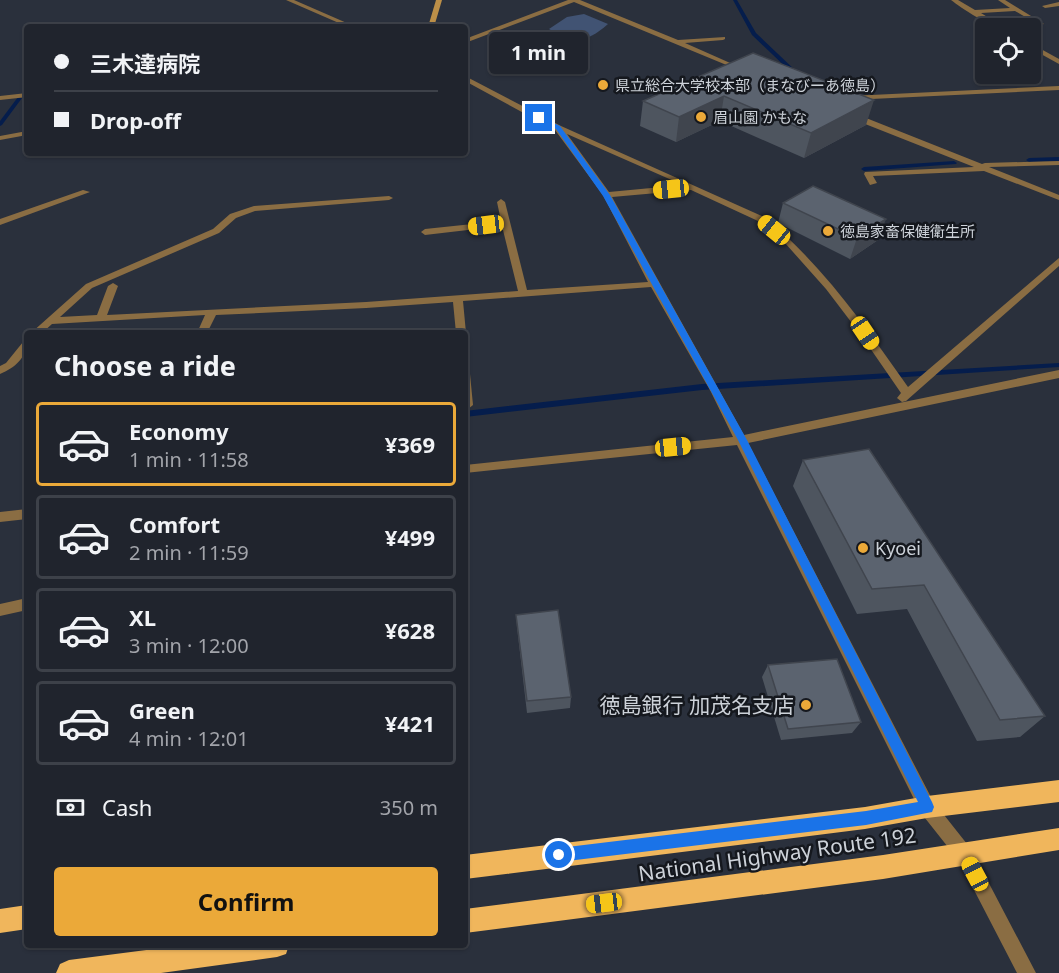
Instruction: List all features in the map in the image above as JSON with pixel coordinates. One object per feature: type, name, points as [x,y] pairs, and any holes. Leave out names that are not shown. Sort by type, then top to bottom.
[{"type":"highway","name":"National Highway Route 192","points":[[468,867],[866,818],[927,807],[1059,791]]},
{"type":"highway","name":"National Highway Route 192","points":[[468,921],[965,855],[1059,839]]},
{"type":"highway","points":[[0,921],[24,917]]},
{"type":"highway","points":[[69,973],[255,948]]},
{"type":"main road","points":[[432,24],[439,0]]},
{"type":"street","points":[[289,0],[346,24]]},
{"type":"street","points":[[468,40],[574,0],[752,73]]},
{"type":"street","points":[[954,0],[983,18]]},
{"type":"street","points":[[1001,0],[1031,18]]},
{"type":"street","points":[[1054,0],[1059,4]]},
{"type":"street","points":[[1045,6],[1059,4]]},
{"type":"street","points":[[972,12],[1016,9]]},
{"type":"street","points":[[678,42],[723,38]]},
{"type":"street","points":[[1041,51],[1059,62]]},
{"type":"street","points":[[468,80],[558,128],[761,219],[788,241],[829,287],[865,333],[906,393]]},
{"type":"street","points":[[1059,88],[843,98],[845,109],[1059,198]]},
{"type":"street","points":[[0,98],[24,95]]},
{"type":"street","points":[[558,128],[607,195],[654,284],[713,385],[927,807],[965,855],[1027,973]]},
{"type":"street","points":[[0,138],[24,134]]},
{"type":"street","points":[[873,183],[868,174],[1059,163]]},
{"type":"street","points":[[607,195],[692,187]]},
{"type":"street","points":[[0,222],[86,192]]},
{"type":"street","points":[[39,330],[89,286],[216,231],[233,216],[254,209],[389,198]]},
{"type":"street","points":[[501,202],[523,293]]},
{"type":"street","points":[[425,232],[506,223]]},
{"type":"street","points":[[892,410],[906,393],[1059,261]]},
{"type":"street","points":[[49,321],[458,298],[654,284]]},
{"type":"street","points":[[101,319],[113,286]]},
{"type":"street","points":[[458,298],[461,330]]},
{"type":"street","points":[[203,330],[212,312]]},
{"type":"street","points":[[0,370],[10,365],[24,348]]},
{"type":"street","points":[[468,469],[742,440],[1059,374]]},
{"type":"street","points":[[0,517],[24,514]]},
{"type":"street","points":[[0,610],[24,605]]},
{"type":"shaded area","points":[[584,14],[608,24],[593,35],[580,39],[566,37],[549,29],[567,17]]},
{"type":"building","points":[[753,53],[874,100],[811,133],[724,96],[679,117],[643,101]]},
{"type":"building","points":[[813,186],[886,219],[857,238],[783,203]]},
{"type":"building","points":[[869,449],[1045,716],[1000,720],[924,585],[872,589],[803,460]]},
{"type":"building","points":[[558,610],[571,697],[527,701],[516,615]]},
{"type":"building","name":"徳島銀行 加茂名支店","points":[[837,659],[861,722],[788,729],[768,665]]},
{"type":"waterway","points":[[735,0],[754,34],[795,73]]},
{"type":"waterway","points":[[0,124],[20,98]]},
{"type":"waterway","points":[[1029,160],[1059,159]]},
{"type":"waterway","points":[[864,169],[954,163]]},
{"type":"waterway","points":[[468,414],[702,387],[1059,365]]},
{"type":"place","name":"県立総合大学校本部（まなびーあ徳島）","points":[[603,85]]},
{"type":"place","name":"眉山園 かもな","points":[[701,117]]},
{"type":"place","name":"徳島家畜保健衛生所","points":[[828,231]]},
{"type":"place","name":"Kyoei","points":[[863,548]]},
{"type":"place","name":"徳島銀行 加茂名支店","points":[[806,705]]},
{"type":"route","points":[[539,118],[558,128],[607,195],[742,440],[927,807],[866,818],[559,855]]}]
